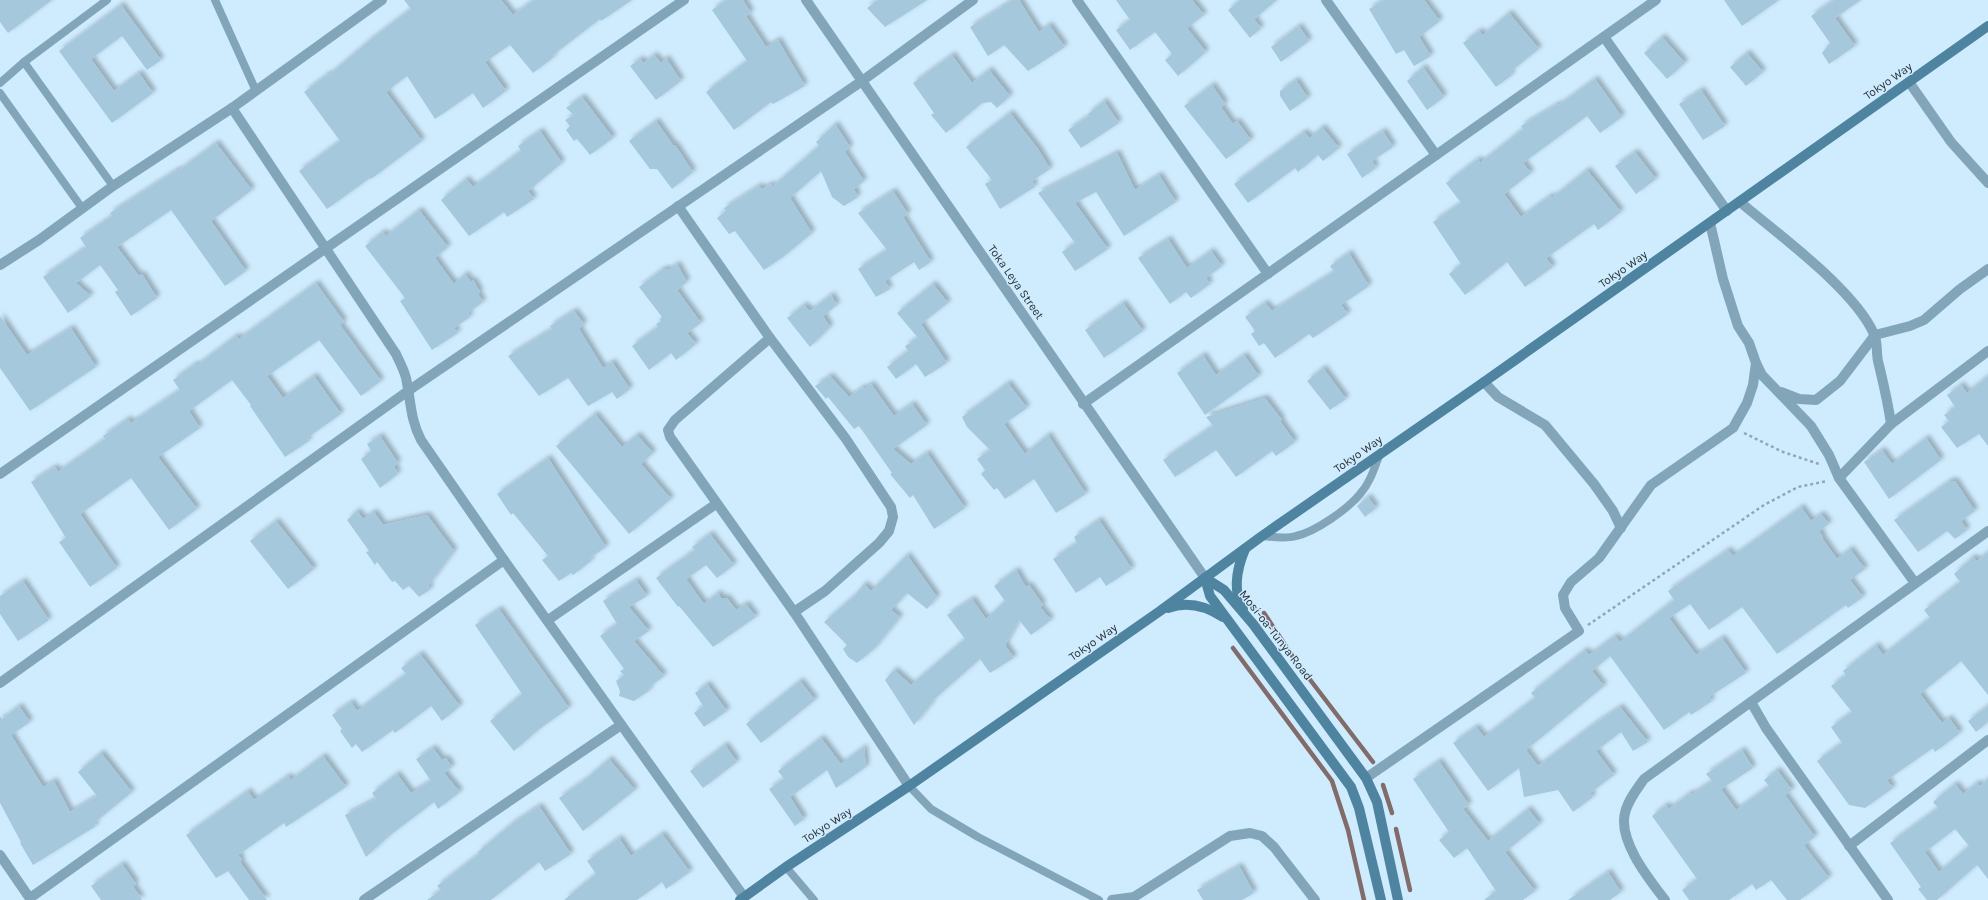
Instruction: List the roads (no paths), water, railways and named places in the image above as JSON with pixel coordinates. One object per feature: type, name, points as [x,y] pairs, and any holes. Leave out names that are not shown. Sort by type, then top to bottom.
[{"type":"main road","name":"Tokyo Way","points":[[742,899],[786,867],[910,786],[1160,611],[1262,536],[1379,456],[1988,26]]},
{"type":"main road","points":[[1246,548],[1238,566],[1237,586],[1242,606],[1253,624]]},
{"type":"main road","points":[[1205,578],[1210,596],[1350,787],[1359,808],[1381,900]]},
{"type":"main road","name":"Mosi-oa-Tunya Road","points":[[1205,578],[1224,590],[1253,624],[1366,778],[1377,802],[1398,900]]},
{"type":"main road","points":[[1160,611],[1173,606],[1188,604],[1202,606],[1216,612],[1228,621]]},
{"type":"street","points":[[0,265],[39,240],[113,186],[232,108],[382,0]]},
{"type":"street","points":[[0,474],[684,0]]},
{"type":"street","name":"Toka Leya Street","points":[[806,0],[1083,404],[1205,578]]},
{"type":"street","points":[[0,683],[408,391],[862,81],[973,0]]},
{"type":"street","points":[[1077,0],[1268,274]]},
{"type":"street","points":[[1326,0],[1436,155]]},
{"type":"street","points":[[1083,404],[1656,0]]},
{"type":"street","points":[[1604,37],[1727,211]]},
{"type":"street","points":[[1909,82],[1951,142],[1988,183]]},
{"type":"street","points":[[232,108],[396,354],[407,382],[409,404],[418,434],[455,491],[548,620],[742,899]]},
{"type":"street","points":[[1740,202],[1825,274],[1861,311],[1875,335],[1878,360],[1888,399],[1891,424]]},
{"type":"street","points":[[678,206],[770,338],[846,439],[884,493],[891,507],[893,517],[889,531],[878,543],[824,591],[794,612]]},
{"type":"street","points":[[1710,223],[1723,279],[1738,326],[1749,343],[1762,375],[1811,426],[1829,455],[1837,474],[1914,583]]},
{"type":"street","points":[[1778,390],[1799,400],[1816,400],[1840,381],[1875,335],[1910,326],[1924,320],[1960,289],[1988,269]]},
{"type":"street","points":[[770,338],[675,420],[668,430],[670,437],[716,504],[794,612],[910,786]]},
{"type":"street","points":[[1837,474],[1891,424],[1988,350]]},
{"type":"street","points":[[1366,778],[1579,631],[1565,608],[1563,595],[1571,582],[1599,558],[1651,485],[1733,428],[1747,403],[1753,385],[1756,363]]},
{"type":"street","points":[[1484,382],[1498,397],[1545,425],[1594,484],[1613,511],[1621,528]]},
{"type":"street","points":[[548,620],[716,504]]},
{"type":"street","points":[[1665,900],[1634,854],[1625,834],[1625,814],[1632,796],[1644,779],[1988,531]]},
{"type":"street","points":[[0,855],[31,899],[504,560]]},
{"type":"street","points":[[1751,702],[1766,728],[1888,900]]},
{"type":"street","points":[[364,900],[621,726]]},
{"type":"street","points":[[1849,846],[1988,740]]},
{"type":"street","points":[[1112,900],[1134,897],[1230,836],[1250,833],[1262,836],[1274,847],[1315,900]]},
{"type":"lane","points":[[0,83],[24,62],[107,0]]},
{"type":"lane","points":[[215,0],[256,91]]},
{"type":"lane","points":[[24,62],[113,186]]},
{"type":"lane","points":[[0,93],[82,208]]},
{"type":"lane","points":[[1262,536],[1296,537],[1311,531],[1342,510],[1360,495],[1370,480],[1379,456]]},
{"type":"lane","points":[[910,786],[931,809],[978,837],[1099,900]]},
{"type":"lane","points":[[786,867],[814,900]]},
{"type":"waterway","points":[[1264,613],[1295,660],[1373,762]]},
{"type":"waterway","points":[[1233,648],[1332,781],[1348,830],[1364,900]]},
{"type":"waterway","points":[[1383,785],[1392,813]]},
{"type":"waterway","points":[[1396,829],[1410,890]]}]
